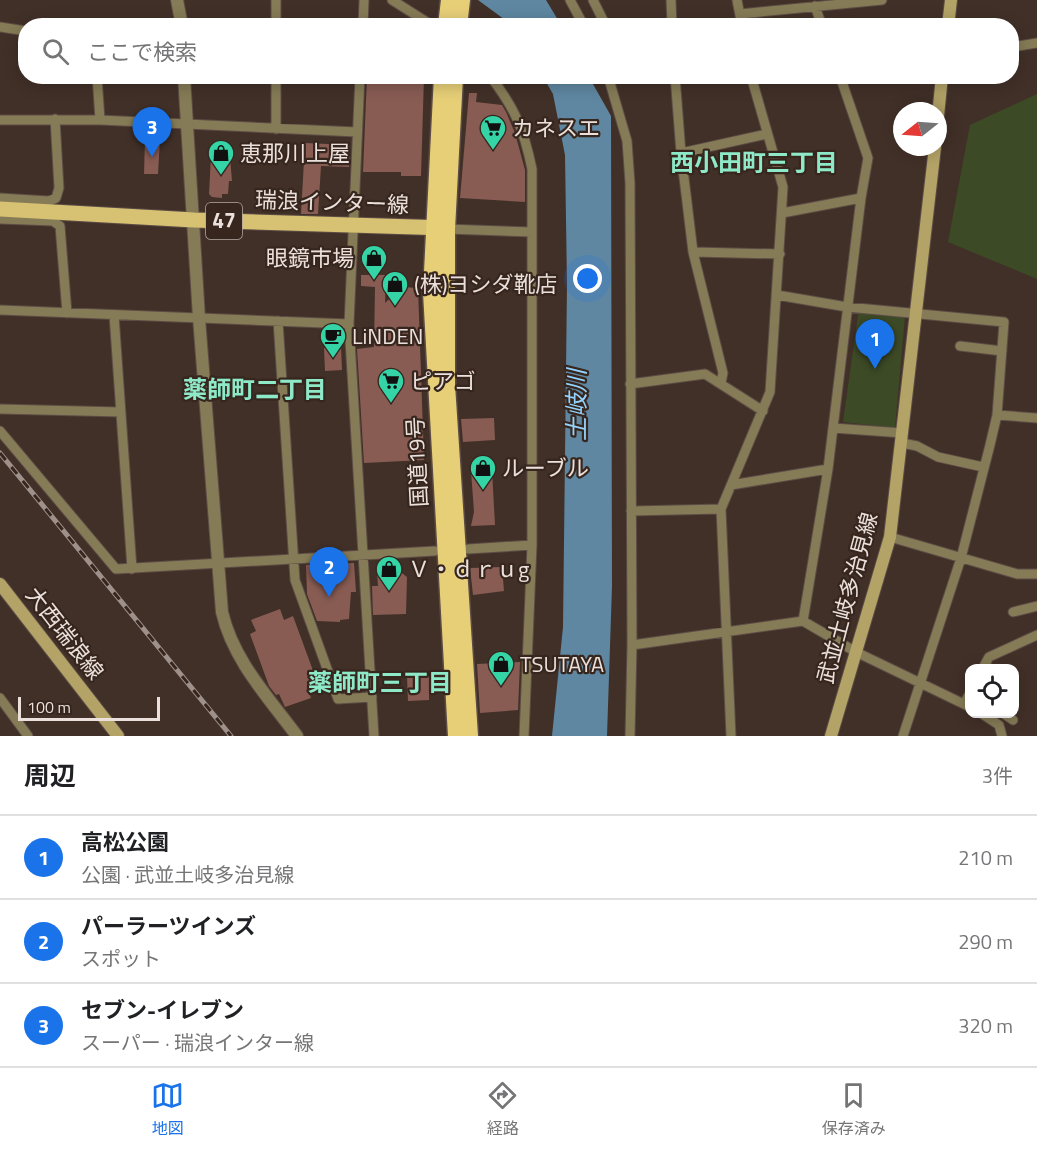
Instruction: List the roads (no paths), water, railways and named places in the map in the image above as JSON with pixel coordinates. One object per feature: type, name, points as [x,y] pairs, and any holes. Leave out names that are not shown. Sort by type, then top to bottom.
[{"type":"highway","points":[[447,18],[449,0]]},
{"type":"highway","points":[[460,18],[462,0]]},
{"type":"highway","name":"国道19号","points":[[442,84],[440,228],[433,362],[456,736]]},
{"type":"highway","name":"国道19号","points":[[454,84],[440,228],[447,385],[470,736]]},
{"type":"main road","points":[[949,18],[951,0]]},
{"type":"main road","points":[[939,102],[941,84]]},
{"type":"main road","name":"武並土岐多治見線","points":[[831,736],[890,537],[934,156]]},
{"type":"main road","name":"瑞浪インター線","points":[[0,209],[194,220],[440,228]]},
{"type":"main road","name":"大西瑞浪線","points":[[0,584],[118,736]]},
{"type":"street","points":[[177,0],[180,18]]},
{"type":"street","points":[[276,0],[276,18]]},
{"type":"street","points":[[363,18],[364,0]]},
{"type":"street","points":[[392,0],[420,18]]},
{"type":"street","points":[[570,0],[580,18]]},
{"type":"street","points":[[593,0],[602,18]]},
{"type":"street","points":[[671,0],[672,18]]},
{"type":"street","points":[[738,0],[741,18]]},
{"type":"street","points":[[740,14],[882,0]]},
{"type":"street","points":[[815,6],[819,18]]},
{"type":"street","points":[[0,27],[18,30]]},
{"type":"street","points":[[1019,45],[1037,43]]},
{"type":"street","points":[[98,84],[100,120]]},
{"type":"street","points":[[184,84],[217,564],[227,635],[237,655],[297,736]]},
{"type":"street","points":[[276,84],[276,129]]},
{"type":"street","points":[[360,84],[349,324],[374,736]]},
{"type":"street","points":[[496,84],[513,107],[528,146],[532,169],[532,544],[524,736]]},
{"type":"street","points":[[611,84],[628,152],[632,645],[630,736]]},
{"type":"street","points":[[676,84],[693,252],[723,372],[721,383]]},
{"type":"street","points":[[731,736],[721,509],[770,392],[783,187],[753,84]]},
{"type":"street","points":[[803,621],[828,469],[861,198],[868,158],[844,84]]},
{"type":"street","points":[[0,120],[100,120],[357,132]]},
{"type":"street","points":[[0,198],[49,201],[56,198],[59,188],[55,120]]},
{"type":"street","points":[[681,153],[767,134]]},
{"type":"street","points":[[782,213],[861,198]]},
{"type":"street","points":[[0,219],[53,221],[60,226],[67,313]]},
{"type":"street","points":[[440,228],[532,232]]},
{"type":"street","points":[[693,252],[780,254]]},
{"type":"street","points":[[777,295],[847,307],[1001,321],[1005,326],[997,415],[982,467],[961,558],[918,684],[903,736]]},
{"type":"street","points":[[0,310],[349,324]]},
{"type":"street","points":[[114,315],[132,569]]},
{"type":"street","points":[[278,321],[295,580],[338,699],[372,697]]},
{"type":"street","points":[[960,346],[1002,351]]},
{"type":"street","points":[[630,384],[705,374],[763,411]]},
{"type":"street","points":[[0,409],[121,412]]},
{"type":"street","points":[[997,415],[1037,418]]},
{"type":"street","points":[[833,428],[903,438],[938,457],[982,467]]},
{"type":"street","points":[[0,431],[116,569],[435,551]]},
{"type":"street","points":[[731,485],[828,469]]},
{"type":"street","points":[[631,511],[721,509]]},
{"type":"street","points":[[890,537],[1017,574],[1037,574]]},
{"type":"street","points":[[468,549],[532,544]]},
{"type":"street","points":[[1013,612],[1037,606]]},
{"type":"street","points":[[632,645],[803,621],[918,684],[965,704]]},
{"type":"street","points":[[986,664],[989,657],[1037,635]]},
{"type":"street","points":[[0,698],[28,736]]},
{"type":"street","points":[[988,718],[999,725],[1002,736]]},
{"type":"water","points":[[478,0],[546,0],[557,18],[502,18]]},
{"type":"water","name":"土岐川","points":[[547,84],[593,84],[611,116],[612,586],[607,736],[552,736],[563,627],[567,284],[565,155],[553,94]]},
{"type":"railway","points":[[0,453],[231,736]]},
{"type":"place","name":"カネスエ","points":[[493,151]]},
{"type":"place","name":"セブン-イレブン","points":[[152,157]]},
{"type":"place","name":"恵那川上屋","points":[[221,176]]},
{"type":"place","name":"眼鏡市場","points":[[374,281]]},
{"type":"place","name":"(株)ヨシダ靴店","points":[[395,307]]},
{"type":"place","name":"LiNDEN","points":[[333,359]]},
{"type":"place","name":"高松公園","points":[[875,369]]},
{"type":"place","name":"ピアゴ","points":[[391,404]]},
{"type":"place","name":"ルーブル","points":[[483,491]]},
{"type":"place","name":"Ｖ・ｄｒｕg","points":[[389,592]]},
{"type":"place","name":"パーラーツインズ","points":[[329,597]]},
{"type":"place","name":"TSUTAYA","points":[[501,687]]},
{"type":"district","name":"西小田町三丁目","points":[[754,163]]},
{"type":"district","name":"薬師町二丁目","points":[[255,390]]},
{"type":"district","name":"薬師町三丁目","points":[[380,683]]}]
